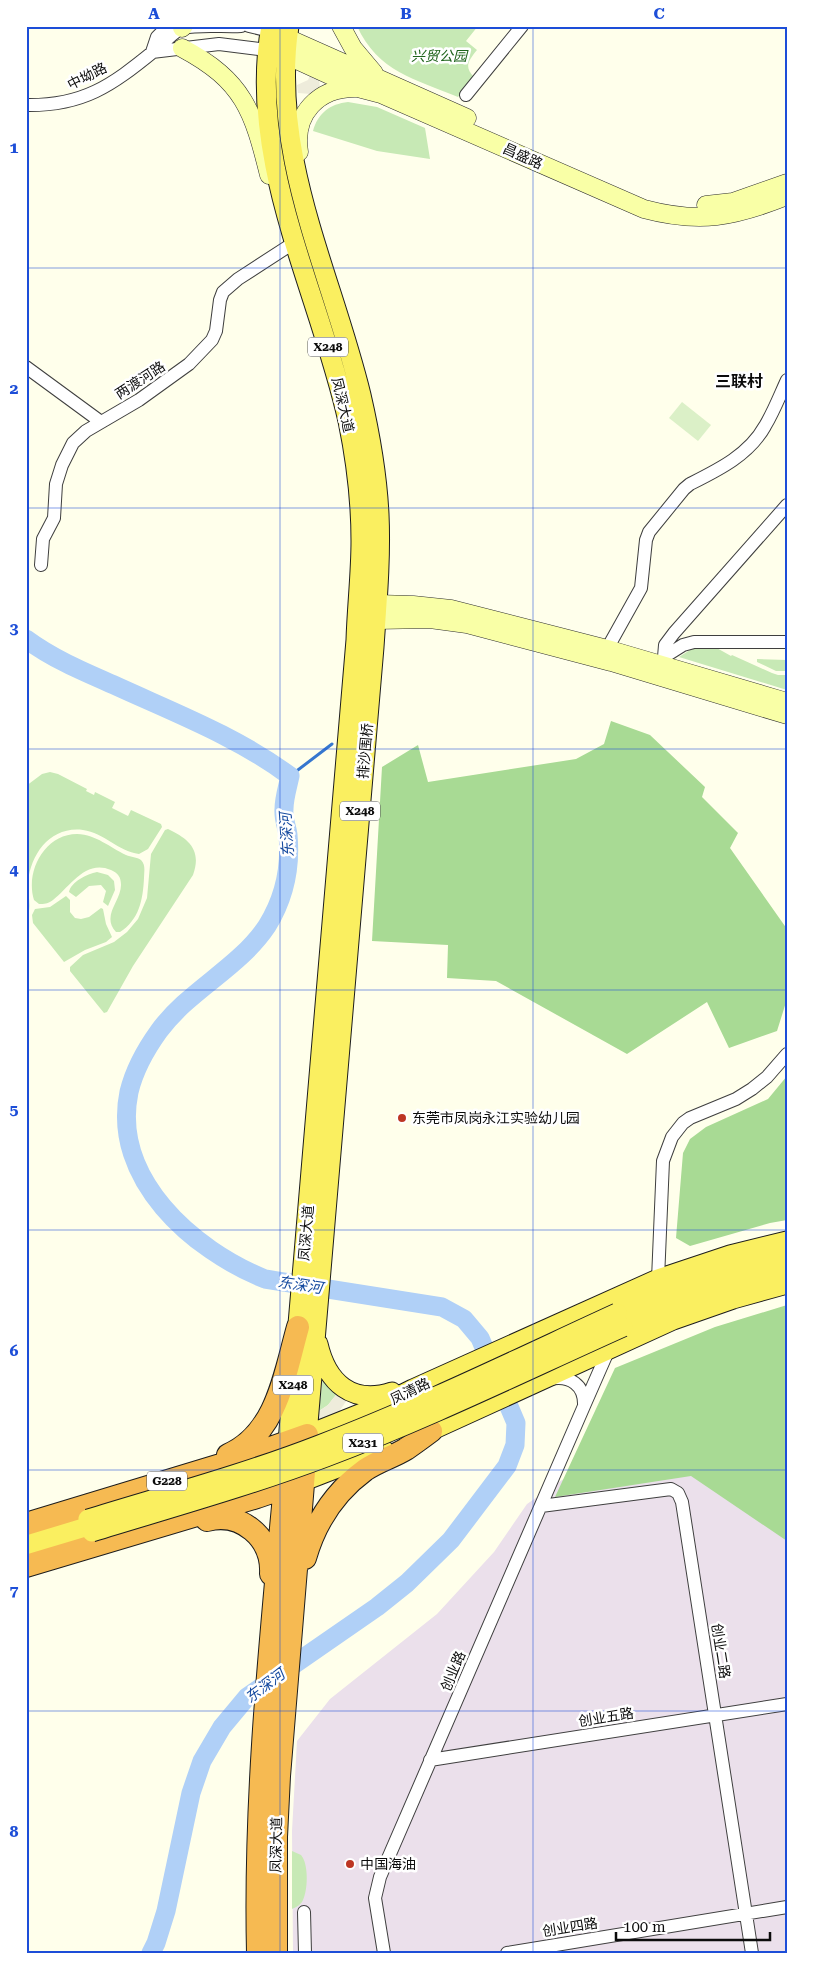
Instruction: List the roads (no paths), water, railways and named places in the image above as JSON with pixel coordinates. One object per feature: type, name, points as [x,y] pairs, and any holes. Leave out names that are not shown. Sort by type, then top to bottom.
[{"type":"highway","points":[[177,1478],[197,1466],[233,1453],[255,1437],[274,1406],[307,1329]]},
{"type":"highway","points":[[123,1537],[158,1534],[216,1518],[229,1518],[242,1522],[257,1534],[268,1554],[271,1570],[269,1600],[280,1621],[301,1592],[307,1550],[314,1533],[333,1501],[349,1483],[365,1470],[405,1449],[431,1431]]},
{"type":"highway","name":"凤清路","points":[[26,1524],[298,1439]]},
{"type":"highway","name":"凤深大道","points":[[258,1953],[258,1860],[262,1753],[280,1621],[298,1439]]},
{"type":"highway","points":[[26,1566],[294,1484]]},
{"type":"highway","name":"凤深大道","points":[[276,1953],[277,1816],[283,1737],[280,1621]]},
{"type":"main road","name":"凤深大道","points":[[267,28],[265,83],[267,119],[275,168],[288,220],[336,372],[352,445],[358,493],[361,542],[353,672]]},
{"type":"main road","name":"凤深大道","points":[[288,40],[285,87],[288,131],[297,180],[308,222],[354,369],[371,444],[379,516],[379,573],[372,667]]},
{"type":"main road","name":"排沙围桥","points":[[348,954],[372,667]]},
{"type":"main road","name":"排沙围桥","points":[[329,955],[353,672]]},
{"type":"main road","name":"凤深大道","points":[[298,1439],[315,1239],[348,954]]},
{"type":"main road","name":"凤深大道","points":[[315,1239],[329,955]]},
{"type":"main road","name":"凤清路","points":[[298,1439],[377,1407],[658,1279],[730,1255],[787,1241]]},
{"type":"main road","name":"凤清路","points":[[26,1552],[90,1525],[320,1445],[620,1320],[704,1278],[787,1256]]},
{"type":"main road","name":"凤清路","points":[[620,1320],[715,1290],[787,1271]]},
{"type":"main road","name":"X231","points":[[294,1484],[431,1431],[693,1312],[787,1284]]},
{"type":"main road","points":[[307,1329],[334,1380],[346,1390],[359,1395],[373,1397],[413,1389]]},
{"type":"main road","name":"凤清路","points":[[26,1537],[90,1525]]},
{"type":"street","points":[[241,26],[179,27],[182,48],[217,70],[231,82],[243,98],[256,125],[275,198],[288,220]]},
{"type":"street","points":[[249,26],[267,28]]},
{"type":"street","points":[[341,26],[361,60],[382,80]]},
{"type":"street","points":[[466,95],[522,26]]},
{"type":"street","name":"中坳路","points":[[26,105],[59,104],[84,97],[106,86],[152,52],[179,27]]},
{"type":"street","name":"昌盛路","points":[[267,28],[288,40],[358,88],[381,94],[632,204],[656,212],[693,217],[731,215],[787,196]]},
{"type":"street","name":"昌盛路","points":[[267,50],[288,40],[622,187],[658,200],[680,204],[718,204],[751,197],[787,183]]},
{"type":"street","points":[[152,52],[219,44],[267,50]]},
{"type":"street","points":[[308,222],[307,189],[299,150],[299,126],[306,110],[320,98],[338,89],[358,88]]},
{"type":"street","name":"两渡河路","points":[[41,566],[43,539],[54,518],[54,494],[62,464],[72,443],[78,436],[145,396],[189,364],[212,340],[216,330],[220,300],[223,292],[238,279],[295,242]]},
{"type":"street","points":[[26,367],[101,422]]},
{"type":"street","points":[[607,649],[641,588],[646,540],[649,532],[684,489],[730,462],[756,438],[765,427],[787,380]]},
{"type":"street","points":[[662,661],[666,645],[674,633],[787,505]]},
{"type":"street","points":[[357,613],[376,612],[413,605],[451,609],[607,649],[662,661],[787,702]]},
{"type":"street","points":[[376,612],[467,624],[611,662],[787,715]]},
{"type":"street","points":[[662,661],[683,645],[694,642],[787,642]]},
{"type":"street","points":[[658,1279],[663,1161],[672,1137],[683,1123],[690,1118],[736,1099],[752,1090],[767,1077],[787,1054]]},
{"type":"street","name":"创业路","points":[[384,1953],[375,1898],[376,1886],[609,1349]]},
{"type":"street","points":[[545,1380],[562,1378],[575,1382],[584,1392],[584,1406]]},
{"type":"street","name":"创业二路","points":[[541,1506],[670,1489],[678,1493],[682,1502],[752,1953]]},
{"type":"street","name":"创业五路","points":[[430,1760],[787,1704]]},
{"type":"street","name":"创业四路","points":[[507,1953],[787,1907]]},
{"type":"street","points":[[304,1912],[305,1953]]},
{"type":"waterway","name":"东深河","points":[[26,639],[69,665],[227,737],[290,776],[284,805],[289,859],[282,893],[273,915],[256,941],[243,954],[171,1016],[150,1045],[134,1076],[129,1092],[127,1124],[133,1154],[145,1182],[163,1207],[186,1230],[211,1250],[265,1279],[442,1307],[464,1319],[480,1338],[516,1423],[515,1445],[507,1466],[451,1540],[407,1583],[377,1607],[247,1697],[222,1727],[202,1761],[191,1793],[166,1911],[151,1953]]},
{"type":"waterway","points":[[290,776],[332,744]]},
{"type":"place","name":"东莞市凤岗永江实验幼儿园","points":[[402,1118]]},
{"type":"place","name":"中国海油","points":[[350,1864]]},
{"type":"district","name":"三联村","points":[[739,381]]},
{"type":"park label","name":"兴贸公园","points":[[439,56]]}]
